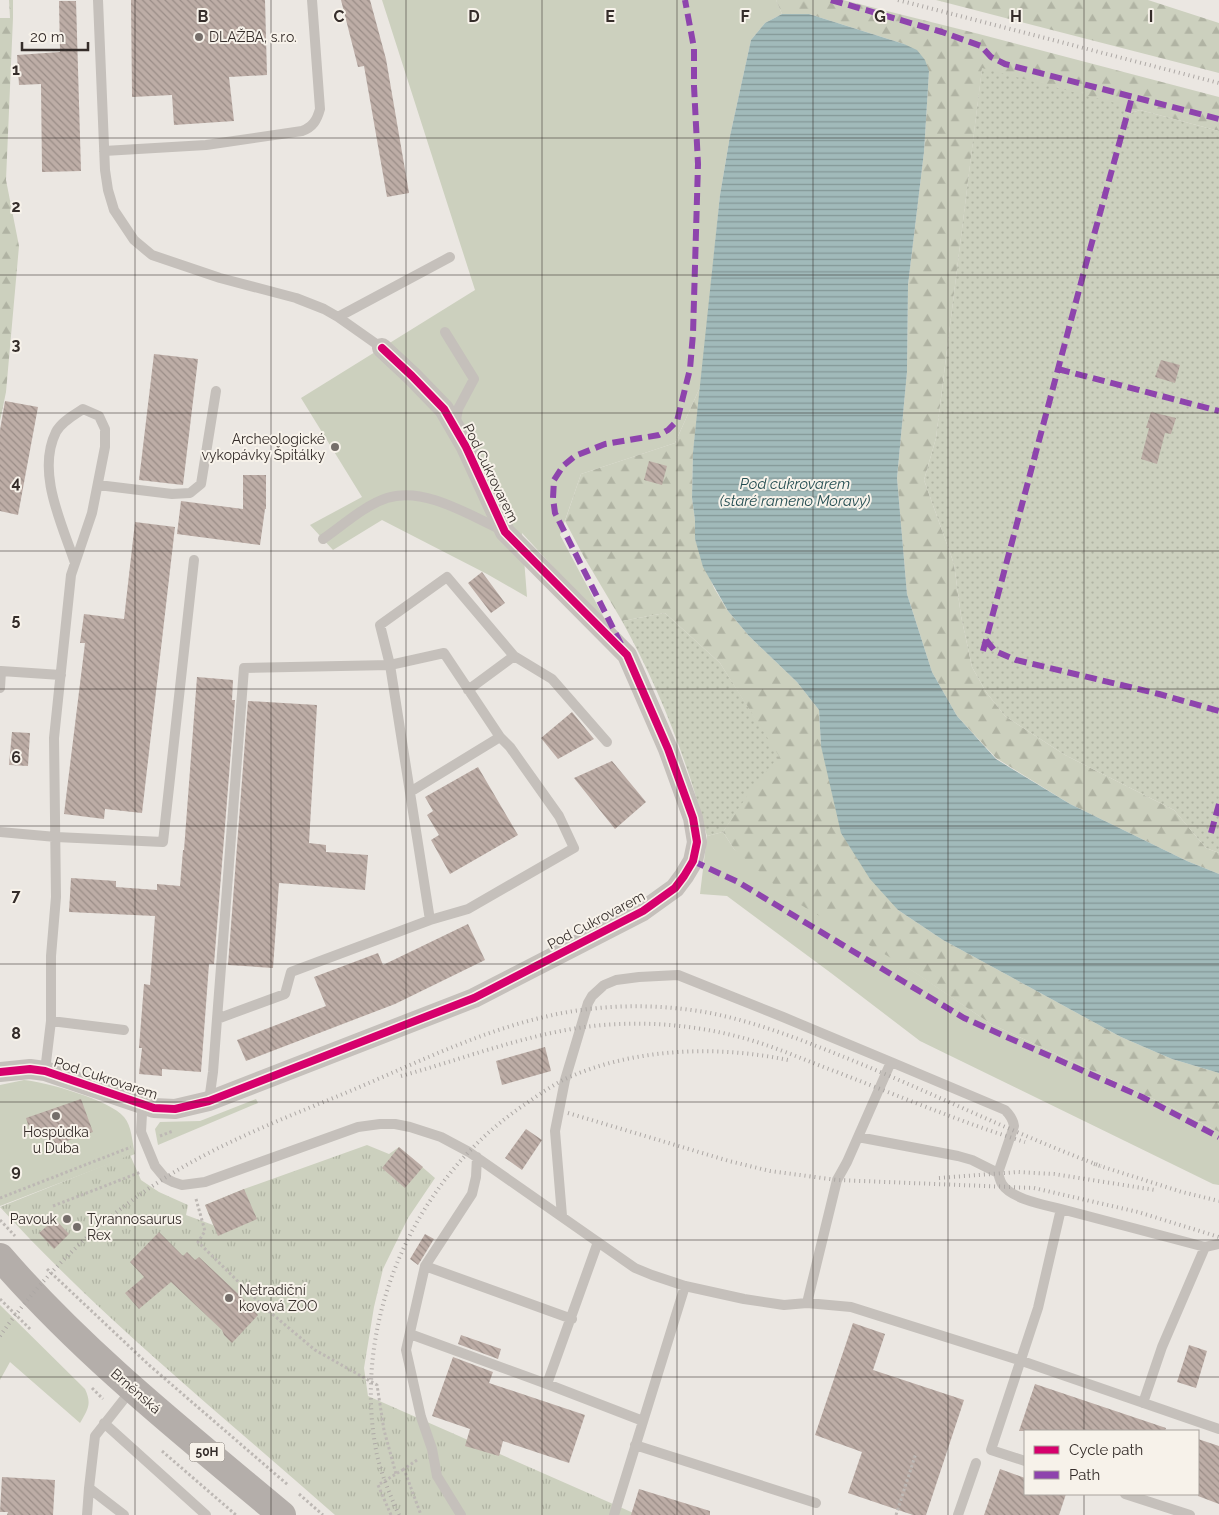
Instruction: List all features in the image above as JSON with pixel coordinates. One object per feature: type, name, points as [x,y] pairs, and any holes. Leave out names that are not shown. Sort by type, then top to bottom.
[{"type":"main road","name":"Brněnská","points":[[10,1248],[32,1294],[132,1389],[282,1515]]},
{"type":"street","name":"Pod Cukrovarem","points":[[0,1072],[30,1069],[44,1071],[145,1106],[163,1110],[188,1107],[209,1101],[474,998],[643,911],[675,888],[692,861],[697,842],[692,818],[668,749],[627,655],[505,532],[455,426],[444,409],[382,348]]},
{"type":"lane","points":[[98,0],[105,170],[114,210],[134,240],[152,255],[220,278],[296,298],[324,309],[382,348]]},
{"type":"lane","points":[[104,151],[206,145],[302,131],[309,128],[318,116],[320,109],[312,0]]},
{"type":"lane","points":[[338,317],[450,257]]},
{"type":"lane","points":[[445,332],[474,379],[458,410],[455,426]]},
{"type":"lane","points":[[98,485],[172,494],[190,493],[201,484],[216,391]]},
{"type":"lane","points":[[44,1071],[51,1021],[51,956],[56,897],[54,738],[72,575],[92,513],[105,447],[105,429],[99,416],[82,409],[56,431],[48,458],[52,495],[76,562]]},
{"type":"lane","points":[[323,539],[371,505],[387,498],[403,495],[431,498],[505,532]]},
{"type":"lane","points":[[0,832],[56,837],[163,842],[194,560]]},
{"type":"lane","points":[[430,920],[390,665],[380,625],[446,577],[514,656],[552,679],[607,742]]},
{"type":"lane","points":[[209,1101],[213,1072],[217,1019],[244,668],[390,665],[444,653],[500,737],[510,747],[559,816],[574,848],[468,909],[430,920],[291,972],[285,994],[217,1019]]},
{"type":"lane","points":[[468,690],[514,656]]},
{"type":"lane","points":[[0,688],[1,671],[61,675]]},
{"type":"lane","points":[[410,792],[500,737]]},
{"type":"lane","points":[[562,1216],[555,1131],[565,1080],[585,1010],[592,996],[604,985],[616,980],[678,975],[1005,1110],[1014,1121],[1014,1126],[998,1173],[1003,1186],[1014,1194],[1061,1209],[1205,1247],[1219,1244]]},
{"type":"lane","points":[[51,1021],[124,1030]]},
{"type":"lane","points":[[808,1303],[837,1180],[891,1062]]},
{"type":"lane","points":[[145,1106],[141,1124],[144,1142],[155,1166],[165,1178],[182,1185],[205,1182],[358,1127],[380,1124],[410,1127],[441,1137],[476,1157],[636,1268],[685,1286],[744,1299],[784,1305],[808,1303],[851,1307],[1022,1361],[1219,1429]]},
{"type":"lane","points":[[858,1137],[958,1156],[972,1160],[998,1173]]},
{"type":"lane","points":[[461,1515],[438,1476],[406,1350],[425,1266],[472,1194],[476,1177],[476,1157]]},
{"type":"lane","points":[[1024,1461],[992,1450],[1038,1308],[1061,1209]]},
{"type":"lane","points":[[547,1384],[572,1319],[598,1242]]},
{"type":"lane","points":[[1143,1403],[1162,1347],[1205,1247]]},
{"type":"lane","points":[[425,1266],[572,1319]]},
{"type":"lane","points":[[614,1515],[685,1286]]},
{"type":"lane","points":[[410,1334],[643,1421]]},
{"type":"lane","points":[[87,1515],[95,1436],[132,1389]]},
{"type":"lane","points":[[104,1423],[206,1515]]},
{"type":"lane","points":[[635,1445],[816,1502]]},
{"type":"lane","points":[[958,1515],[976,1463]]},
{"type":"lane","points":[[89,1488],[124,1515]]},
{"type":"lane","points":[[1128,1495],[1190,1515]]},
{"type":"path","points":[[0,1198],[191,1123],[188,1107]]},
{"type":"path","points":[[53,1206],[155,1166]]},
{"type":"path","points":[[191,1184],[206,1231],[198,1242],[265,1308],[315,1350],[377,1385],[384,1430],[396,1474]]},
{"type":"path","points":[[0,1220],[10,1248]]},
{"type":"path","points":[[44,1266],[150,1365],[289,1486]]},
{"type":"path","points":[[391,1515],[378,1485],[404,1470],[432,1449]]},
{"type":"path","points":[[896,1515],[916,1453]]},
{"type":"path","points":[[404,1470],[422,1515]]},
{"type":"path","points":[[296,1492],[323,1515]]},
{"type":"green space","points":[[9,0],[13,0],[13,18],[6,180],[19,246],[6,392],[0,421],[0,18],[10,18]]},
{"type":"green space","points":[[382,0],[776,0],[782,14],[765,23],[751,40],[730,136],[720,195],[701,385],[675,443],[581,474],[560,535],[610,629],[522,533],[527,597],[487,574],[382,520],[333,550],[310,525],[362,497],[301,398],[475,290]]},
{"type":"green space","points":[[776,0],[843,0],[1219,97],[1219,131],[1140,110],[1128,114],[982,69],[936,438],[924,480],[954,564],[961,616],[972,667],[986,692],[1005,716],[1065,755],[1174,810],[1206,848],[1219,853],[1219,874],[1187,861],[1070,804],[996,758],[957,716],[932,672],[907,594],[897,478],[907,372],[908,285],[924,152],[929,71],[904,44],[809,14],[782,14]]},
{"type":"green space","points":[[936,0],[1148,0],[1219,23],[1219,73]]},
{"type":"green space","points":[[982,68],[1119,104],[1128,114],[1140,110],[1219,131],[1219,853],[1206,848],[1174,810],[1065,755],[1005,716],[986,692],[972,667],[961,616],[954,564],[924,480],[936,438]]},
{"type":"green space","points":[[701,385],[693,452],[692,498],[695,539],[714,588],[728,611],[749,636],[797,682],[819,710],[821,746],[898,910],[943,940],[1121,1037],[1172,1059],[1219,1073],[1219,1132],[1175,1109],[991,1024],[908,968],[789,898],[734,849],[723,832],[748,793],[778,756],[720,663],[665,613],[622,621],[565,521],[581,474],[675,443]]},
{"type":"green space","points":[[665,613],[720,663],[779,756],[749,793],[723,832],[707,836],[690,777],[666,712],[650,675],[622,621]]},
{"type":"green space","points":[[723,832],[734,849],[991,1024],[1175,1109],[1219,1132],[1219,1185],[1213,1184],[920,1041],[727,896],[700,894],[707,836]]},
{"type":"green space","points":[[24,1080],[47,1084],[92,1098],[117,1111],[129,1125],[135,1154],[0,1206],[0,1085]]},
{"type":"green space","points":[[256,1099],[258,1103],[158,1145],[155,1129],[160,1122],[200,1121]]},
{"type":"green space","points":[[367,1145],[389,1154],[399,1147],[435,1178],[408,1218],[383,1269],[374,1307],[364,1368],[368,1396],[638,1515],[335,1515],[163,1366],[79,1288],[0,1207],[130,1155],[141,1180],[159,1192],[188,1205],[186,1215],[213,1225],[205,1205]]},
{"type":"green space","points":[[0,1305],[85,1389],[89,1403],[80,1423],[10,1362],[0,1380]]},
{"type":"water","name":"Pod cukrovarem (staré rameno Moravy)","points":[[782,14],[809,14],[904,44],[917,50],[925,60],[929,71],[924,152],[908,285],[907,372],[897,478],[907,594],[932,672],[957,716],[996,759],[1070,804],[1187,861],[1219,874],[1219,1073],[1172,1059],[1121,1037],[943,940],[898,910],[870,879],[841,833],[821,746],[819,710],[797,682],[749,636],[728,611],[703,567],[695,539],[692,498],[693,452],[720,195],[730,136],[751,40],[765,23]]},
{"type":"building","name":"DLAŽBA, s.r.o.","points":[[131,0],[265,0],[267,75],[229,77],[234,121],[174,125],[172,95],[132,97]]},
{"type":"building","points":[[341,0],[370,0],[386,59],[409,193],[387,197],[364,66],[358,67]]},
{"type":"building","points":[[59,1],[76,1],[81,171],[42,172],[41,84],[19,85],[17,55],[60,52]]},
{"type":"building","points":[[154,354],[198,359],[183,485],[139,480]]},
{"type":"building","points":[[1161,360],[1180,365],[1175,383],[1155,377]]},
{"type":"building","points":[[5,401],[38,407],[18,515],[0,511],[0,430]]},
{"type":"building","points":[[1151,412],[1176,418],[1171,434],[1165,433],[1157,464],[1141,459],[1149,428],[1146,428]]},
{"type":"building","points":[[649,461],[667,466],[662,485],[644,480]]},
{"type":"building","points":[[243,475],[266,475],[266,509],[260,545],[177,534],[181,501],[243,509]]},
{"type":"building","points":[[135,522],[175,527],[142,813],[105,809],[104,819],[64,814],[85,643],[80,643],[84,614],[124,619]]},
{"type":"building","points":[[482,572],[505,603],[491,613],[468,583]]},
{"type":"building","points":[[197,677],[233,680],[232,700],[235,700],[214,964],[209,964],[201,1072],[162,1069],[162,1076],[139,1074],[142,1048],[139,1048],[144,984],[150,985],[155,916],[69,912],[71,878],[116,881],[116,887],[157,890],[157,884],[180,886]]},
{"type":"building","points":[[248,701],[317,705],[309,843],[326,845],[326,852],[368,855],[365,890],[279,883],[273,968],[228,965]]},
{"type":"building","points":[[572,712],[594,739],[558,759],[541,738]]},
{"type":"building","points":[[12,732],[30,733],[28,766],[9,765]]},
{"type":"building","points":[[612,761],[646,802],[615,829],[574,778]]},
{"type":"building","points":[[478,767],[518,835],[450,874],[431,840],[439,835],[427,815],[433,811],[425,797]]},
{"type":"building","points":[[468,924],[485,960],[395,1004],[246,1061],[237,1040],[326,1006],[314,977],[378,953],[383,965]]},
{"type":"building","points":[[545,1047],[551,1071],[502,1085],[496,1061]]},
{"type":"building","points":[[81,1099],[93,1132],[55,1145],[50,1128],[31,1134],[26,1118]]},
{"type":"building","points":[[526,1129],[542,1140],[522,1170],[505,1158]]},
{"type":"building","points":[[399,1147],[423,1167],[405,1188],[382,1168]]},
{"type":"building","points":[[244,1189],[257,1219],[218,1236],[205,1205]]},
{"type":"building","points":[[55,1219],[69,1234],[54,1249],[39,1233]]},
{"type":"building","points":[[159,1232],[183,1256],[187,1252],[195,1260],[199,1257],[258,1315],[232,1343],[222,1330],[171,1282],[139,1309],[125,1293],[144,1277],[130,1262]]},
{"type":"building","points":[[425,1234],[434,1239],[418,1265],[410,1259]]},
{"type":"building","points":[[853,1323],[885,1334],[873,1370],[964,1400],[926,1515],[913,1515],[848,1493],[862,1452],[815,1435]]},
{"type":"building","points":[[461,1335],[501,1349],[498,1359],[458,1344]]},
{"type":"building","points":[[1189,1345],[1207,1351],[1196,1388],[1177,1382]]},
{"type":"building","points":[[453,1357],[493,1372],[489,1383],[585,1415],[569,1463],[503,1441],[499,1456],[465,1446],[470,1429],[432,1416]]},
{"type":"building","points":[[1035,1384],[1166,1428],[1165,1430],[1019,1431]]},
{"type":"building","points":[[1199,1439],[1219,1446],[1219,1504],[1198,1496]]},
{"type":"building","points":[[1000,1469],[1024,1478],[1024,1495],[1066,1495],[1059,1515],[984,1515]]},
{"type":"building","points":[[2,1477],[55,1480],[53,1515],[7,1515],[8,1512],[0,1512]]},
{"type":"building","points":[[639,1489],[710,1511],[710,1515],[631,1515]]},
{"type":"railway","points":[[898,0],[1219,83]]},
{"type":"railway","points":[[0,1336],[46,1278],[99,1226],[138,1196],[186,1165],[263,1127],[467,1041],[518,1024],[585,1009],[648,1006],[690,1010],[710,1013],[760,1026],[872,1068],[1035,1140],[1101,1166]]},
{"type":"railway","points":[[401,1076],[510,1043],[565,1030],[621,1024],[675,1025],[729,1034],[763,1044],[953,1117],[1025,1142]]},
{"type":"railway","points":[[399,1515],[386,1485],[377,1455],[371,1405],[373,1355],[383,1306],[399,1258],[422,1213],[451,1172],[485,1136],[524,1105],[565,1079],[591,1069],[646,1055],[675,1052],[732,1052],[788,1060]]},
{"type":"railway","points":[[568,1113],[729,1161],[770,1171],[837,1180],[1034,1188],[1138,1212],[1219,1237]]},
{"type":"railway","points":[[1094,1164],[1182,1192],[1219,1201]]},
{"type":"railway","points":[[939,1178],[1018,1172],[1054,1174],[1155,1190]]},
{"type":"marked path","points":[[621,644],[555,513],[553,498],[554,480],[563,466],[575,456],[605,444],[659,435],[668,430],[677,421],[690,369],[693,334],[698,164],[694,48],[685,0]]},
{"type":"marked path","points":[[831,0],[942,32],[981,46],[991,57],[1005,64],[1219,119]]},
{"type":"marked path","points":[[983,651],[1132,97]]},
{"type":"marked path","points":[[1058,369],[1219,411]]},
{"type":"marked path","points":[[986,640],[995,651],[1016,660],[1159,694],[1219,711]]},
{"type":"marked path","points":[[1211,833],[1219,804]]},
{"type":"marked path","points":[[693,861],[738,882],[964,1018],[1142,1097],[1219,1137]]},
{"type":"cycle path","points":[[0,1072],[30,1069],[45,1071],[154,1108],[175,1109],[209,1101],[474,998],[643,911],[675,888],[693,861],[697,842],[693,818],[668,749],[627,655],[505,532],[466,447],[444,409],[382,348]]},
{"type":"place","name":"DLAŽBA, s.r.o.","points":[[199,37]]},
{"type":"place","name":"Archeologické vykopávky Špitálky","points":[[335,447]]},
{"type":"place","name":"Hospůdka u Duba","points":[[56,1116]]},
{"type":"place","name":"Pavouk","points":[[67,1219]]},
{"type":"place","name":"Tyrannosaurus Rex","points":[[77,1227]]},
{"type":"place","name":"Netradiční kovová ZOO","points":[[229,1298]]}]
